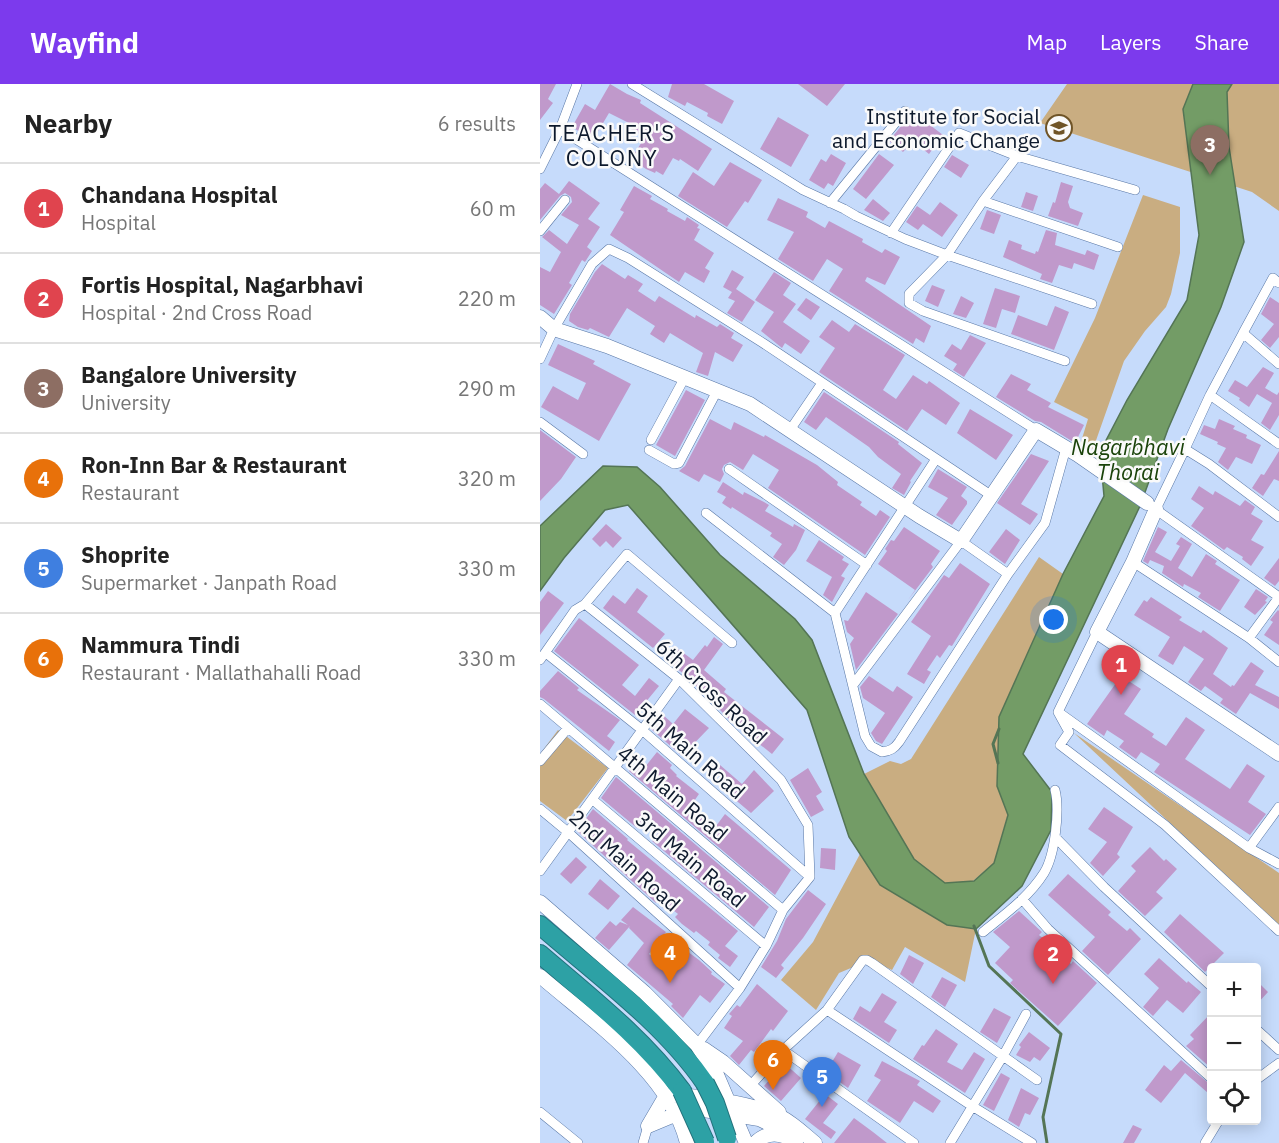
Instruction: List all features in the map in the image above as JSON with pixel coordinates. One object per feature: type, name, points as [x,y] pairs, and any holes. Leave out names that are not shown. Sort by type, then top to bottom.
[{"type":"highway","points":[[540,925],[661,1030],[690,1062],[705,1083],[715,1103],[728,1140]]},
{"type":"highway","points":[[541,955],[642,1043],[663,1065],[674,1094],[705,1143]]},
{"type":"street","points":[[540,169],[560,129],[577,84]]},
{"type":"street","points":[[632,84],[803,190],[891,233],[947,255],[1092,304]]},
{"type":"street","points":[[830,203],[905,111]]},
{"type":"street","points":[[560,129],[1072,451],[1279,597],[1249,638]]},
{"type":"street","points":[[891,233],[959,133],[1017,156],[1135,190]]},
{"type":"street","points":[[540,147],[548,154]]},
{"type":"street","points":[[1017,156],[947,255],[909,294],[909,303],[923,311],[1065,361]]},
{"type":"street","points":[[540,231],[565,200]]},
{"type":"street","points":[[983,201],[1118,247]]},
{"type":"street","points":[[540,359],[554,329],[592,264],[609,249],[638,264],[822,382],[992,496]]},
{"type":"street","points":[[1058,712],[1133,562],[1151,506],[1185,449],[1210,395],[1273,278],[1279,283]]},
{"type":"street","points":[[540,317],[554,329],[607,346],[750,404],[1008,574]]},
{"type":"street","points":[[1242,333],[1279,364]]},
{"type":"street","points":[[685,377],[650,445],[674,464],[679,463],[717,391]]},
{"type":"street","points":[[790,430],[822,382]]},
{"type":"street","points":[[1210,395],[1279,444]]},
{"type":"street","points":[[540,422],[583,454]]},
{"type":"street","points":[[853,685],[961,541],[1036,430]]},
{"type":"street","points":[[1185,449],[1209,464],[1279,517]]},
{"type":"street","points":[[706,513],[835,613],[868,742],[882,752],[893,749],[1008,574],[1045,523],[1072,451]]},
{"type":"street","points":[[835,613],[936,459]]},
{"type":"street","points":[[729,469],[867,565]]},
{"type":"street","points":[[543,656],[575,610],[585,604],[627,554],[732,643]]},
{"type":"street","points":[[1133,562],[1249,638],[1279,662]]},
{"type":"street","name":"6th Cross Road","points":[[585,604],[679,679],[781,780],[808,825],[810,877]]},
{"type":"street","points":[[1097,632],[1279,754]]},
{"type":"street","name":"5th Main Road","points":[[543,656],[641,729],[810,877]]},
{"type":"street","points":[[540,871],[679,679]]},
{"type":"street","name":"4th Main Road","points":[[540,704],[783,910]]},
{"type":"street","points":[[1058,712],[1249,848],[1279,864]]},
{"type":"street","points":[[1058,712],[1069,732],[1060,745],[1165,825],[1279,931]]},
{"type":"street","points":[[540,761],[543,750],[568,728]]},
{"type":"street","points":[[983,932],[1022,899],[1045,872],[1055,837],[1057,799],[1055,790]]},
{"type":"street","name":"3rd Main Road","points":[[592,800],[766,946]]},
{"type":"street","points":[[1249,848],[1279,807]]},
{"type":"street","name":"2nd Main Road","points":[[540,809],[569,832],[740,988]]},
{"type":"street","points":[[1055,837],[1104,887],[1207,982]]},
{"type":"street","points":[[697,1045],[740,988],[766,946],[783,910],[810,877]]},
{"type":"street","points":[[1022,899],[1048,929],[1207,1074]]},
{"type":"street","points":[[540,902],[645,993],[697,1045],[717,1075],[746,1143]]},
{"type":"street","points":[[750,1086],[783,1050],[827,1010],[862,960],[867,959],[1037,1080]]},
{"type":"street","points":[[540,976],[674,1094],[691,1096],[767,1122],[794,1141]]},
{"type":"street","points":[[827,1010],[1032,1143]]},
{"type":"street","points":[[950,1143],[1026,1014]]},
{"type":"street","points":[[1261,1033],[1279,1050]]},
{"type":"street","points":[[697,1045],[723,1062],[815,1143]]},
{"type":"street","points":[[783,1050],[914,1143]]},
{"type":"street","points":[[1261,1077],[1279,1063]]},
{"type":"street","points":[[674,1094],[675,1114],[684,1130],[687,1143]]},
{"type":"street","points":[[643,1143],[648,1126],[674,1094]]},
{"type":"street","points":[[648,1126],[684,1111],[704,1110],[733,1109],[770,1112],[789,1121]]},
{"type":"street","points":[[540,1112],[578,1143]]},
{"type":"street","points":[[1205,1143],[1216,1125]]},
{"type":"street","points":[[755,1143],[764,1136],[773,1134],[781,1134],[794,1141]]},
{"type":"shaded area","points":[[1067,84],[1279,84],[1279,211],[1252,192],[1040,123]]},
{"type":"shaded area","points":[[1143,195],[1180,207],[1180,253],[1166,307],[1145,331],[1124,361],[1093,449],[1080,445],[1088,419],[1054,402],[1095,318]]},
{"type":"shaded area","points":[[1039,557],[1063,574],[999,717],[997,786],[1008,814],[994,863],[973,881],[945,884],[914,859],[864,774],[890,761],[901,764],[911,759]]},
{"type":"shaded area","points":[[558,730],[608,768],[567,821],[540,801],[540,754]]},
{"type":"shaded area","points":[[1074,733],[1279,873],[1279,925]]},
{"type":"shaded area","points":[[860,854],[880,885],[947,925],[976,929],[965,982],[905,947],[892,970],[870,960],[839,973],[816,1010],[781,980],[813,942]]},
{"type":"water","name":"Nagarbhavi Thorai","points":[[1193,84],[1232,84],[1227,92],[1229,147],[1244,242],[1221,307],[1168,429],[1140,506],[1023,754],[1052,792],[1051,830],[1022,886],[976,929],[947,925],[880,885],[849,837],[807,710],[628,505],[605,510],[564,558],[540,591],[540,526],[603,466],[637,467],[660,487],[720,555],[795,619],[812,640],[864,774],[914,859],[945,883],[974,881],[994,863],[1008,815],[997,786],[999,717],[1063,574],[1104,496],[1100,452],[1127,400],[1187,300],[1199,235],[1183,109]]},
{"type":"building","points":[[540,84],[556,84],[548,99],[553,103],[540,120]]},
{"type":"building","points":[[610,84],[641,100],[640,103],[712,149],[698,171],[680,159],[679,161],[673,158],[663,175],[646,169],[631,159],[645,137],[631,129],[633,125],[609,113],[593,140],[572,127],[585,104],[595,110]]},
{"type":"building","points":[[672,84],[704,84],[734,101],[722,124],[707,116],[708,113],[687,102],[685,106],[668,97]]},
{"type":"building","points":[[798,84],[845,84],[827,106]]},
{"type":"building","points":[[911,109],[928,120],[926,122],[943,135],[929,154],[913,141],[903,152],[889,141],[910,115]]},
{"type":"building","points":[[778,117],[809,135],[791,167],[760,149]]},
{"type":"building","points":[[831,154],[846,163],[833,186],[828,183],[824,189],[809,180],[821,159],[826,162]]},
{"type":"building","points":[[879,154],[894,165],[866,199],[853,189]]},
{"type":"building","points":[[952,155],[969,165],[961,178],[944,167]]},
{"type":"building","points":[[730,162],[762,180],[748,203],[745,201],[727,227],[678,196],[693,172],[714,186]]},
{"type":"building","points":[[569,181],[600,203],[588,219],[600,227],[587,247],[592,251],[585,262],[582,260],[569,283],[572,285],[554,314],[540,305],[540,267],[550,272],[561,252],[542,237],[549,230],[567,244],[579,225],[561,215],[572,202],[571,197],[565,193],[540,220],[540,189],[545,183],[559,194]]},
{"type":"building","points":[[1061,182],[1073,186],[1068,202],[1070,208],[1083,213],[1078,226],[1048,216],[1053,202],[1055,203]]},
{"type":"building","points":[[634,186],[652,196],[650,199],[668,209],[667,211],[685,221],[687,217],[699,225],[697,228],[700,229],[694,240],[714,253],[705,268],[710,271],[704,283],[685,272],[679,282],[610,235],[624,212],[620,210]]},
{"type":"building","points":[[1026,192],[1038,196],[1033,211],[1021,207]]},
{"type":"building","points":[[778,198],[808,212],[806,217],[825,228],[829,221],[863,239],[862,242],[882,253],[885,249],[900,257],[885,285],[867,277],[865,281],[931,326],[924,343],[916,338],[913,344],[829,291],[843,269],[827,259],[813,281],[778,259],[794,232],[767,220]]},
{"type":"building","points":[[873,199],[890,213],[883,221],[864,210]]},
{"type":"building","points":[[940,202],[958,215],[942,237],[923,224],[918,230],[906,222],[917,206],[930,215]]},
{"type":"building","points":[[987,210],[1001,215],[994,234],[980,229]]},
{"type":"building","points":[[1046,230],[1057,233],[1055,245],[1085,255],[1087,250],[1099,255],[1094,270],[1074,263],[1072,269],[1059,265],[1052,283],[1040,279],[1042,274],[1003,257],[1009,240],[1022,245],[1021,249],[1035,254],[1036,251],[1038,252]]},
{"type":"building","points":[[602,264],[625,279],[628,275],[643,284],[638,291],[655,302],[659,296],[695,318],[696,315],[717,327],[720,324],[734,333],[731,338],[743,345],[733,362],[715,352],[708,376],[696,372],[703,353],[670,333],[664,343],[650,334],[655,326],[627,308],[609,337],[590,328],[588,330],[578,327],[569,321],[570,314]]},
{"type":"building","points":[[732,270],[744,277],[736,289],[755,302],[742,322],[727,313],[735,301],[728,298],[732,292],[723,287]]},
{"type":"building","points":[[774,272],[791,283],[783,295],[796,304],[783,322],[810,341],[801,354],[785,343],[782,348],[761,331],[774,312],[755,300]]},
{"type":"building","points":[[932,285],[945,290],[938,307],[925,301]]},
{"type":"building","points":[[995,288],[1020,296],[1015,313],[1002,309],[996,328],[983,324]]},
{"type":"building","points":[[961,296],[974,303],[966,318],[953,314]]},
{"type":"building","points":[[1270,297],[1279,303],[1279,337],[1270,348],[1261,340],[1274,324],[1261,314]]},
{"type":"building","points":[[806,298],[820,307],[811,320],[797,310]]},
{"type":"building","points":[[1055,306],[1069,312],[1054,350],[1011,334],[1018,315],[1047,326]]},
{"type":"building","points":[[832,320],[849,332],[855,324],[905,355],[883,390],[896,399],[913,375],[927,384],[929,381],[960,403],[946,425],[922,409],[907,431],[819,372],[835,348],[819,337]]},
{"type":"building","points":[[970,335],[986,343],[964,377],[953,370],[957,364],[944,356],[952,344],[961,350]]},
{"type":"building","points":[[558,344],[595,361],[593,364],[631,384],[599,441],[541,407],[553,386],[578,400],[586,383],[548,365]]},
{"type":"building","points":[[1263,367],[1274,373],[1265,388],[1277,395],[1279,392],[1279,415],[1270,430],[1261,423],[1272,403],[1257,394],[1249,407],[1228,391],[1235,380],[1247,387]]},
{"type":"building","points":[[1011,374],[1031,384],[1027,390],[1051,403],[1048,407],[1084,425],[1075,443],[996,397]]},
{"type":"building","points":[[686,390],[705,400],[675,456],[656,445]]},
{"type":"building","points":[[824,392],[899,442],[898,444],[922,463],[904,495],[892,488],[901,474],[878,457],[869,447],[826,417],[816,430],[804,422]]},
{"type":"building","points":[[970,409],[1013,435],[996,460],[957,433]]},
{"type":"building","points":[[710,419],[731,430],[734,422],[764,437],[765,435],[817,465],[838,482],[837,485],[862,502],[860,505],[876,516],[880,510],[890,517],[865,555],[768,488],[779,470],[753,454],[743,470],[730,462],[724,465],[722,469],[724,474],[720,482],[704,474],[699,482],[679,471],[685,466]]},
{"type":"building","points":[[1219,419],[1235,426],[1233,429],[1261,445],[1252,464],[1236,457],[1228,470],[1218,462],[1226,448],[1200,434],[1204,425],[1215,429]]},
{"type":"building","points":[[540,430],[576,457],[561,479],[540,501]]},
{"type":"building","points":[[1279,451],[1279,481],[1274,479],[1263,496],[1252,488],[1261,474],[1264,475]]},
{"type":"building","points":[[1031,454],[1049,461],[1021,504],[1038,514],[1030,525],[997,503]]},
{"type":"building","points":[[938,469],[967,487],[961,496],[967,504],[952,525],[936,515],[948,498],[928,487]]},
{"type":"building","points":[[723,482],[743,495],[744,492],[769,505],[765,511],[793,527],[794,524],[805,530],[796,550],[784,565],[773,557],[782,544],[770,536],[772,533],[722,503],[726,497],[717,492]]},
{"type":"building","points":[[1199,486],[1213,495],[1215,491],[1240,506],[1245,500],[1255,507],[1251,514],[1263,521],[1251,540],[1264,547],[1251,566],[1242,559],[1243,557],[1227,547],[1224,550],[1191,526],[1204,508],[1191,499]]},
{"type":"building","points":[[606,524],[622,538],[613,548],[606,541],[600,547],[592,539]]},
{"type":"building","points":[[904,527],[940,551],[931,564],[933,567],[908,600],[915,590],[878,564],[891,540],[894,541]]},
{"type":"building","points":[[1158,527],[1167,532],[1155,552],[1171,561],[1180,546],[1176,544],[1181,537],[1192,544],[1178,568],[1192,577],[1206,554],[1217,561],[1215,564],[1240,580],[1220,611],[1198,597],[1201,593],[1184,584],[1183,587],[1162,573],[1164,566],[1150,560],[1148,564],[1143,561]]},
{"type":"building","points":[[1006,529],[1020,540],[1005,564],[989,552]]},
{"type":"building","points":[[819,540],[844,557],[842,560],[849,564],[841,576],[845,578],[832,602],[823,595],[832,577],[806,561]]},
{"type":"building","points":[[1279,558],[1279,581],[1275,586],[1264,578]]},
{"type":"building","points":[[960,563],[990,584],[952,646],[949,645],[940,658],[937,655],[927,670],[931,672],[924,684],[907,674],[931,636],[911,622],[944,575],[949,578]]},
{"type":"building","points":[[637,588],[648,596],[637,612],[665,634],[653,648],[603,608],[613,595],[625,604]]},
{"type":"building","points":[[1256,589],[1268,597],[1265,601],[1267,602],[1255,615],[1244,607]]},
{"type":"building","points":[[548,591],[564,603],[540,635],[540,602]]},
{"type":"building","points":[[866,592],[898,614],[856,670],[850,644],[854,638],[847,632],[844,620],[848,621]]},
{"type":"building","points":[[1151,597],[1182,617],[1179,620],[1201,633],[1203,630],[1228,648],[1213,674],[1231,687],[1251,662],[1264,671],[1255,685],[1279,697],[1279,709],[1250,693],[1236,714],[1220,703],[1223,699],[1205,686],[1201,691],[1188,682],[1204,659],[1184,646],[1173,665],[1158,656],[1170,637],[1134,615],[1144,600],[1147,602]]},
{"type":"building","points":[[1278,610],[1279,645],[1264,635],[1273,622],[1270,620]]},
{"type":"building","points":[[579,618],[639,665],[622,685],[635,696],[649,678],[659,686],[635,715],[554,651]]},
{"type":"building","points":[[714,637],[723,644],[704,670],[726,689],[724,692],[784,739],[772,754],[733,723],[684,674],[664,659],[674,646],[693,660]]},
{"type":"building","points":[[558,671],[579,688],[577,690],[620,720],[607,736],[615,742],[609,751],[540,697],[540,691]]},
{"type":"building","points":[[869,676],[893,692],[897,686],[913,697],[882,744],[876,741],[871,733],[885,713],[863,698],[860,687]]},
{"type":"building","points":[[1121,676],[1141,689],[1124,714],[1154,734],[1152,737],[1166,746],[1186,717],[1205,730],[1185,759],[1230,789],[1247,764],[1265,776],[1248,802],[1266,814],[1250,835],[1154,772],[1160,764],[1141,752],[1136,759],[1119,747],[1124,741],[1107,730],[1104,736],[1087,724]]},
{"type":"building","points":[[685,709],[709,728],[682,756],[651,729],[662,714],[673,724]]},
{"type":"building","points":[[657,752],[672,765],[670,768],[676,776],[699,794],[690,807],[716,826],[725,814],[791,870],[775,895],[629,771],[637,761],[645,767]]},
{"type":"building","points":[[720,765],[742,784],[754,770],[774,791],[751,813],[719,786],[724,780],[714,772]]},
{"type":"building","points":[[808,768],[822,792],[816,796],[824,810],[811,817],[790,780]]},
{"type":"building","points":[[616,777],[769,907],[754,927],[652,841],[659,832],[644,820],[637,828],[601,798]]},
{"type":"building","points":[[1104,807],[1133,827],[1117,854],[1120,857],[1103,876],[1090,863],[1107,842],[1088,829]]},
{"type":"building","points":[[593,809],[627,840],[738,931],[725,946],[738,956],[730,967],[718,958],[720,955],[708,945],[710,942],[682,924],[675,917],[678,914],[659,899],[656,903],[577,831]]},
{"type":"building","points":[[1150,847],[1164,861],[1166,859],[1177,869],[1156,892],[1163,898],[1145,916],[1118,891],[1136,871],[1131,866]]},
{"type":"building","points":[[821,848],[836,849],[835,870],[820,868]]},
{"type":"building","points":[[576,857],[587,867],[571,884],[560,874]]},
{"type":"building","points":[[1068,874],[1111,912],[1108,915],[1127,931],[1130,928],[1141,939],[1108,975],[1082,951],[1095,937],[1048,895]]},
{"type":"building","points":[[600,879],[620,896],[608,910],[588,894]]},
{"type":"building","points":[[808,890],[826,904],[781,965],[784,968],[776,978],[761,967],[777,941],[786,919]]},
{"type":"building","points":[[633,907],[666,932],[649,954],[665,966],[680,946],[725,984],[710,1003],[700,995],[683,1018],[671,1006],[673,1004],[627,965],[644,943],[629,928],[630,926],[609,950],[595,938],[610,921],[616,926],[620,922],[628,925],[621,920]]},
{"type":"building","points":[[1019,911],[1042,932],[1039,935],[1071,964],[1073,961],[1097,983],[1058,1026],[1010,983],[1013,980],[995,963],[1010,947],[993,932]]},
{"type":"building","points":[[1180,914],[1224,953],[1214,963],[1207,963],[1205,972],[1164,932]]},
{"type":"building","points":[[909,955],[924,963],[913,984],[900,974]]},
{"type":"building","points":[[1159,958],[1187,983],[1188,981],[1201,992],[1183,1013],[1167,1000],[1153,1016],[1143,1007],[1159,988],[1144,974]]},
{"type":"building","points":[[942,977],[957,985],[945,1007],[931,997]]},
{"type":"building","points":[[757,984],[788,1011],[754,1052],[751,1050],[739,1065],[730,1056],[743,1041],[724,1028],[732,1016],[729,1014],[737,1005],[740,1007]]},
{"type":"building","points":[[1261,985],[1268,992],[1261,1000]]},
{"type":"building","points":[[882,993],[897,1002],[884,1022],[897,1030],[889,1043],[853,1019],[860,1006],[870,1012]]},
{"type":"building","points":[[994,1008],[1011,1017],[997,1043],[980,1032]]},
{"type":"building","points":[[1207,1017],[1207,1065],[1186,1046],[1194,1039],[1190,1035]]},
{"type":"building","points":[[936,1029],[958,1044],[947,1062],[962,1070],[974,1052],[985,1059],[965,1093],[913,1059]]},
{"type":"building","points":[[1029,1032],[1050,1048],[1040,1061],[1034,1057],[1030,1062],[1016,1055],[1021,1047],[1019,1045]]},
{"type":"building","points":[[838,1052],[861,1065],[848,1088],[826,1072]]},
{"type":"building","points":[[1181,1060],[1207,1082],[1207,1092],[1185,1073],[1161,1103],[1145,1090],[1164,1065],[1171,1071]]},
{"type":"building","points":[[882,1061],[920,1081],[917,1085],[941,1101],[933,1113],[914,1101],[900,1123],[867,1101],[881,1080],[874,1076]]},
{"type":"building","points":[[784,1063],[801,1078],[781,1101],[764,1086]]},
{"type":"building","points":[[1001,1073],[1010,1078],[994,1111],[983,1105]]},
{"type":"building","points":[[1021,1088],[1039,1098],[1030,1115],[1025,1113],[1019,1127],[1008,1120]]},
{"type":"building","points":[[825,1094],[838,1104],[823,1123],[836,1132],[831,1139],[805,1119]]},
{"type":"building","points":[[854,1118],[873,1132],[887,1143],[834,1143]]},
{"type":"building","points":[[1133,1125],[1142,1129],[1134,1143],[1123,1143]]},
{"type":"waterway","name":"Nagarbhavi Thorai","points":[[998,763],[993,744],[999,729]]},
{"type":"waterway","points":[[974,926],[989,966],[1061,1034],[1043,1117],[1047,1143]]},
{"type":"place","name":"Institute for Social and Economic Change","points":[[1059,128]]},
{"type":"place","name":"Bangalore University","points":[[1210,175]]},
{"type":"place","name":"Chandana Hospital","points":[[1121,695]]},
{"type":"place","name":"Ron-Inn Bar & Restaurant","points":[[670,983]]},
{"type":"place","name":"Fortis Hospital, Nagarbhavi","points":[[1053,984]]},
{"type":"place","name":"Nammura Tindi","points":[[773,1090]]},
{"type":"place","name":"Shoprite","points":[[822,1107]]},
{"type":"district","name":"TEACHER'S COLONY","points":[[612,144]]}]
